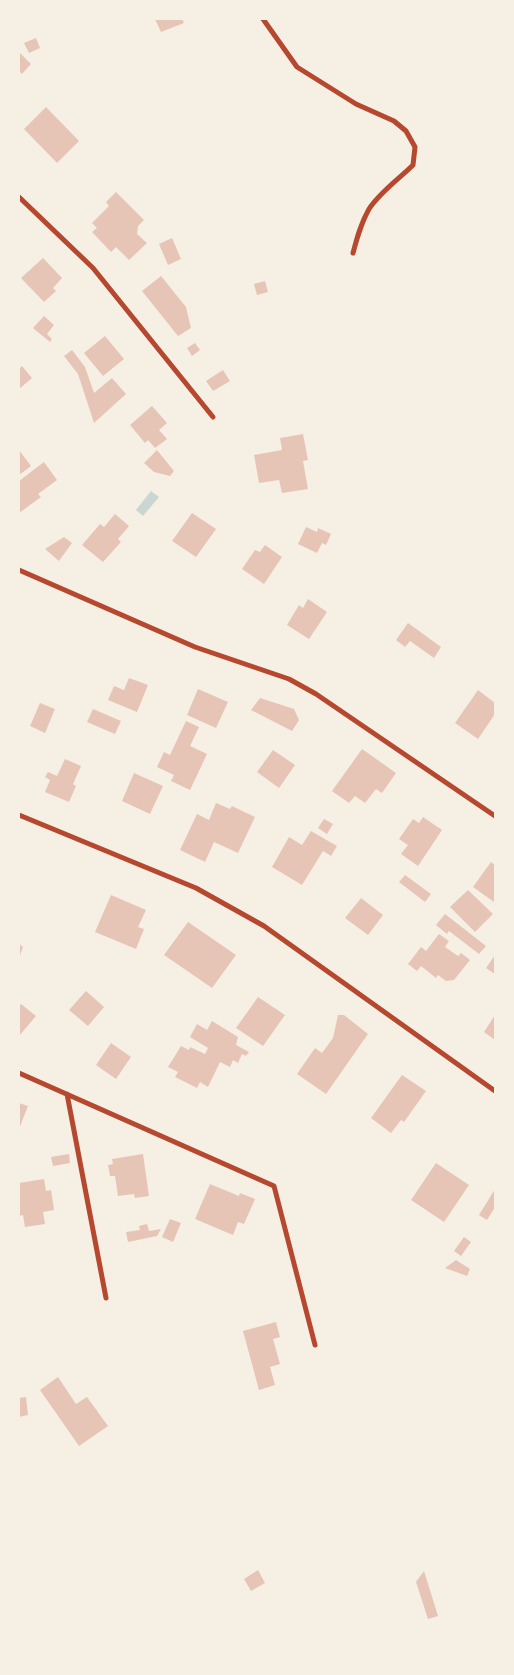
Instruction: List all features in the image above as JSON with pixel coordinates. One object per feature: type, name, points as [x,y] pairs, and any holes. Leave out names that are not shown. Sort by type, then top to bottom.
[{"type":"street","points":[[263,19],[297,67],[356,104],[394,121],[406,131],[415,148],[414,165],[381,195],[370,209],[361,226],[353,253]]},
{"type":"street","points":[[19,197],[93,268],[213,417]]},
{"type":"street","points":[[19,570],[195,646],[289,679],[316,694],[495,816]]},
{"type":"street","points":[[19,815],[196,888],[233,908],[264,926],[495,1091]]},
{"type":"street","points":[[19,1073],[274,1186],[316,1345]]},
{"type":"street","points":[[67,1094],[106,1298]]},
{"type":"shaded area","points":[[151,491],[159,497],[143,516],[136,510]]},
{"type":"building","points":[[155,19],[182,19],[184,23],[161,32]]},
{"type":"building","points":[[36,38],[40,48],[29,53],[24,43]]},
{"type":"building","points":[[19,52],[31,64],[22,74],[19,71]]},
{"type":"building","points":[[46,107],[79,141],[57,163],[24,129]]},
{"type":"building","points":[[116,192],[144,220],[138,226],[137,234],[147,243],[129,260],[116,247],[111,252],[92,232],[97,228],[92,223],[109,206],[106,202]]},
{"type":"building","points":[[172,238],[181,259],[168,265],[159,244]]},
{"type":"building","points":[[43,258],[62,278],[53,288],[56,291],[44,302],[21,278]]},
{"type":"building","points":[[161,276],[186,307],[191,328],[178,336],[142,291]]},
{"type":"building","points":[[265,281],[268,292],[257,295],[254,284]]},
{"type":"building","points":[[44,316],[54,325],[47,334],[52,339],[50,342],[33,328]]},
{"type":"building","points":[[105,336],[124,359],[103,376],[84,353]]},
{"type":"building","points":[[195,343],[200,350],[192,356],[187,348]]},
{"type":"building","points":[[72,350],[85,367],[94,393],[112,378],[126,394],[94,423],[78,374],[64,356]]},
{"type":"building","points":[[22,366],[32,378],[19,389],[19,369]]},
{"type":"building","points":[[223,370],[230,381],[213,391],[206,381]]},
{"type":"building","points":[[152,406],[167,423],[159,430],[167,439],[155,448],[148,440],[145,443],[130,425]]},
{"type":"building","points":[[303,434],[308,460],[303,461],[308,489],[282,493],[279,480],[259,483],[254,455],[282,450],[280,438]]},
{"type":"building","points":[[19,450],[31,466],[19,475]]},
{"type":"building","points":[[157,450],[174,471],[170,476],[154,472],[144,463]]},
{"type":"building","points":[[44,462],[57,480],[38,494],[41,497],[19,513],[19,481]]},
{"type":"building","points":[[192,513],[216,529],[196,557],[172,541]]},
{"type":"building","points":[[115,514],[129,526],[118,539],[121,542],[103,562],[82,545],[100,524],[104,527]]},
{"type":"building","points":[[306,527],[317,532],[318,528],[331,534],[326,545],[322,543],[317,553],[298,544]]},
{"type":"building","points":[[64,537],[72,543],[59,561],[45,549]]},
{"type":"building","points":[[265,545],[282,557],[264,584],[242,569],[255,550],[260,552]]},
{"type":"building","points":[[308,599],[327,612],[309,639],[287,625],[299,605],[303,608]]},
{"type":"building","points":[[408,623],[441,647],[434,658],[410,641],[405,647],[396,640]]},
{"type":"building","points":[[129,678],[148,685],[137,712],[108,700],[114,686],[124,690]]},
{"type":"building","points":[[198,689],[228,702],[216,728],[187,715]]},
{"type":"building","points":[[478,690],[495,703],[495,714],[478,739],[455,723]]},
{"type":"building","points":[[260,698],[294,709],[299,720],[292,731],[251,710]]},
{"type":"building","points":[[40,703],[55,709],[45,733],[30,726]]},
{"type":"building","points":[[93,709],[121,721],[115,734],[87,722]]},
{"type":"building","points":[[186,721],[199,727],[190,746],[207,754],[190,790],[171,781],[174,775],[157,767],[164,752],[170,755]]},
{"type":"building","points":[[362,749],[396,773],[382,793],[376,789],[365,803],[355,796],[349,803],[332,791]]},
{"type":"building","points":[[273,750],[295,765],[279,788],[257,772]]},
{"type":"building","points":[[65,759],[81,766],[73,784],[76,786],[69,802],[45,792],[50,780],[45,777],[48,772],[57,776]]},
{"type":"building","points":[[134,773],[163,786],[150,814],[122,801]]},
{"type":"building","points":[[216,803],[230,809],[232,806],[255,817],[238,853],[214,842],[205,862],[180,850],[197,814],[209,820]]},
{"type":"building","points":[[423,817],[442,830],[418,866],[401,854],[408,845],[399,839],[413,819],[419,823]]},
{"type":"building","points":[[324,819],[333,824],[327,834],[318,828]]},
{"type":"building","points":[[311,831],[337,846],[331,856],[323,851],[302,885],[272,867],[289,837],[302,845]]},
{"type":"building","points":[[491,862],[495,865],[494,902],[473,887]]},
{"type":"building","points":[[405,875],[431,894],[425,902],[399,882]]},
{"type":"building","points":[[468,890],[493,914],[475,932],[450,907]]},
{"type":"building","points":[[111,895],[146,910],[138,927],[144,929],[136,949],[95,932]]},
{"type":"building","points":[[361,898],[383,915],[368,935],[345,918]]},
{"type":"building","points":[[445,914],[486,946],[479,954],[449,931],[447,934],[436,925]]},
{"type":"building","points":[[188,922],[236,955],[212,988],[164,955]]},
{"type":"building","points":[[439,934],[449,941],[445,947],[458,956],[461,953],[470,960],[454,980],[446,981],[438,975],[436,978],[421,966],[417,971],[408,964],[421,947],[426,951]]},
{"type":"building","points":[[19,944],[23,947],[19,958]]},
{"type":"building","points":[[495,955],[495,974],[486,968]]},
{"type":"building","points":[[86,991],[104,1007],[88,1026],[69,1010]]},
{"type":"building","points":[[258,997],[285,1015],[263,1046],[236,1028]]},
{"type":"building","points":[[21,1004],[36,1016],[19,1036],[19,1007]]},
{"type":"building","points":[[338,1015],[344,1015],[368,1034],[326,1094],[297,1074],[315,1048],[322,1053],[333,1038]]},
{"type":"building","points":[[495,1015],[495,1040],[484,1032]]},
{"type":"building","points":[[212,1021],[238,1037],[236,1045],[249,1052],[246,1056],[242,1054],[238,1063],[233,1060],[230,1067],[220,1062],[208,1087],[200,1082],[197,1088],[175,1077],[178,1072],[168,1067],[181,1046],[189,1050],[190,1047],[205,1054],[208,1048],[190,1037],[197,1024],[207,1030]]},
{"type":"building","points":[[111,1043],[131,1057],[116,1079],[96,1065]]},
{"type":"building","points":[[402,1075],[426,1091],[404,1122],[401,1120],[391,1133],[371,1118]]},
{"type":"building","points":[[19,1103],[28,1106],[19,1129]]},
{"type":"building","points":[[69,1154],[70,1163],[53,1166],[51,1157]]},
{"type":"building","points":[[143,1154],[149,1196],[135,1198],[134,1194],[118,1196],[115,1176],[110,1176],[108,1165],[113,1164],[112,1159]]},
{"type":"building","points":[[436,1163],[469,1185],[444,1222],[411,1200]]},
{"type":"building","points":[[44,1179],[46,1191],[51,1190],[54,1210],[43,1212],[45,1224],[25,1227],[23,1215],[19,1216],[19,1183]]},
{"type":"building","points":[[210,1184],[239,1196],[240,1193],[255,1199],[244,1224],[238,1222],[233,1235],[195,1219]]},
{"type":"building","points":[[495,1189],[495,1207],[487,1220],[479,1215]]},
{"type":"building","points":[[170,1219],[181,1223],[173,1242],[162,1237]]},
{"type":"building","points":[[147,1224],[149,1231],[161,1229],[157,1236],[128,1242],[126,1232],[140,1230],[139,1226]]},
{"type":"building","points":[[464,1237],[471,1242],[461,1256],[454,1251]]},
{"type":"building","points":[[456,1260],[470,1269],[467,1276],[445,1268]]},
{"type":"building","points":[[276,1322],[280,1337],[273,1339],[280,1364],[270,1367],[275,1385],[259,1390],[243,1331]]},
{"type":"building","points":[[58,1377],[76,1404],[87,1397],[108,1426],[79,1446],[40,1390]]},
{"type":"building","points":[[26,1397],[28,1415],[19,1417],[19,1398]]},
{"type":"building","points":[[258,1570],[265,1583],[251,1591],[244,1579]]},
{"type":"building","points":[[424,1571],[438,1616],[428,1619],[416,1582]]}]
